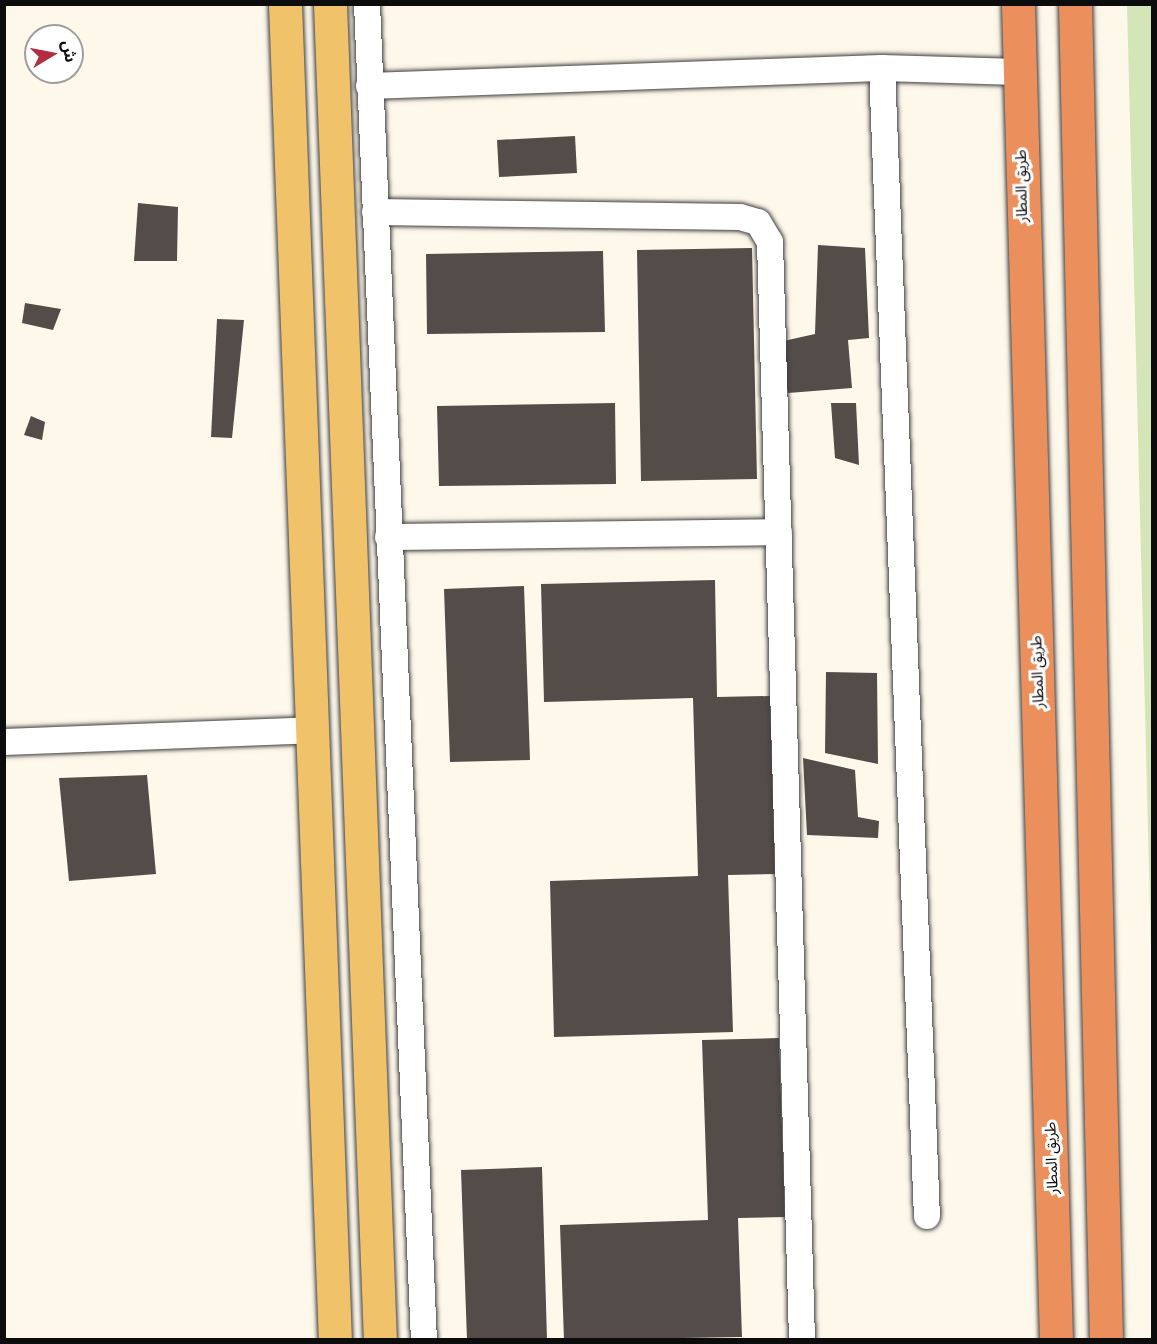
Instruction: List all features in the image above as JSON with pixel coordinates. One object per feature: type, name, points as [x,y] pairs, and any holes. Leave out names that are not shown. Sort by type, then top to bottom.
[{"type":"highway","name":"طريق المطار","points":[[1018,4],[1056,1340]]},
{"type":"highway","points":[[1074,10],[1106,1340]]},
{"type":"main road","points":[[285,4],[335,1340]]},
{"type":"main road","points":[[330,4],[380,1340]]},
{"type":"main road","points":[[311,714],[356,698]]},
{"type":"lane","points":[[367,4],[424,1340]]},
{"type":"lane","points":[[369,86],[882,68],[1019,72]]},
{"type":"lane","points":[[882,68],[927,1216]]},
{"type":"lane","points":[[375,212],[740,217],[758,222],[770,242],[802,1340]]},
{"type":"lane","points":[[388,537],[779,532]]},
{"type":"lane","points":[[4,742],[311,714]]},
{"type":"green space","points":[[1127,5],[1152,5],[1152,986]]},
{"type":"building","points":[[575,136],[577,173],[499,177],[497,140]]},
{"type":"building","points":[[138,203],[178,207],[177,261],[134,261]]},
{"type":"building","points":[[818,245],[865,248],[869,338],[848,340],[852,388],[788,393],[779,342],[815,334]]},
{"type":"building","points":[[752,248],[757,479],[641,481],[637,250]]},
{"type":"building","points":[[603,251],[605,332],[427,334],[426,254]]},
{"type":"building","points":[[25,303],[61,309],[53,330],[22,323]]},
{"type":"building","points":[[217,319],[244,320],[232,438],[211,437]]},
{"type":"building","points":[[615,403],[616,484],[439,486],[437,406]]},
{"type":"building","points":[[831,403],[856,403],[859,465],[835,458]]},
{"type":"building","points":[[31,416],[45,422],[42,440],[24,435]]},
{"type":"building","points":[[715,580],[717,697],[770,696],[775,874],[728,875],[733,1032],[554,1037],[550,881],[698,876],[693,698],[544,702],[541,584]]},
{"type":"building","points":[[524,586],[530,760],[450,762],[444,589]]},
{"type":"building","points":[[826,672],[877,673],[878,764],[825,753]]},
{"type":"building","points":[[803,758],[855,770],[858,817],[879,821],[878,838],[807,835]]},
{"type":"building","points":[[147,775],[156,874],[69,881],[59,778]]},
{"type":"building","points":[[779,1038],[785,1217],[738,1218],[742,1337],[564,1340],[560,1225],[708,1220],[702,1040]]},
{"type":"building","points":[[542,1167],[547,1340],[467,1340],[461,1170]]}]
